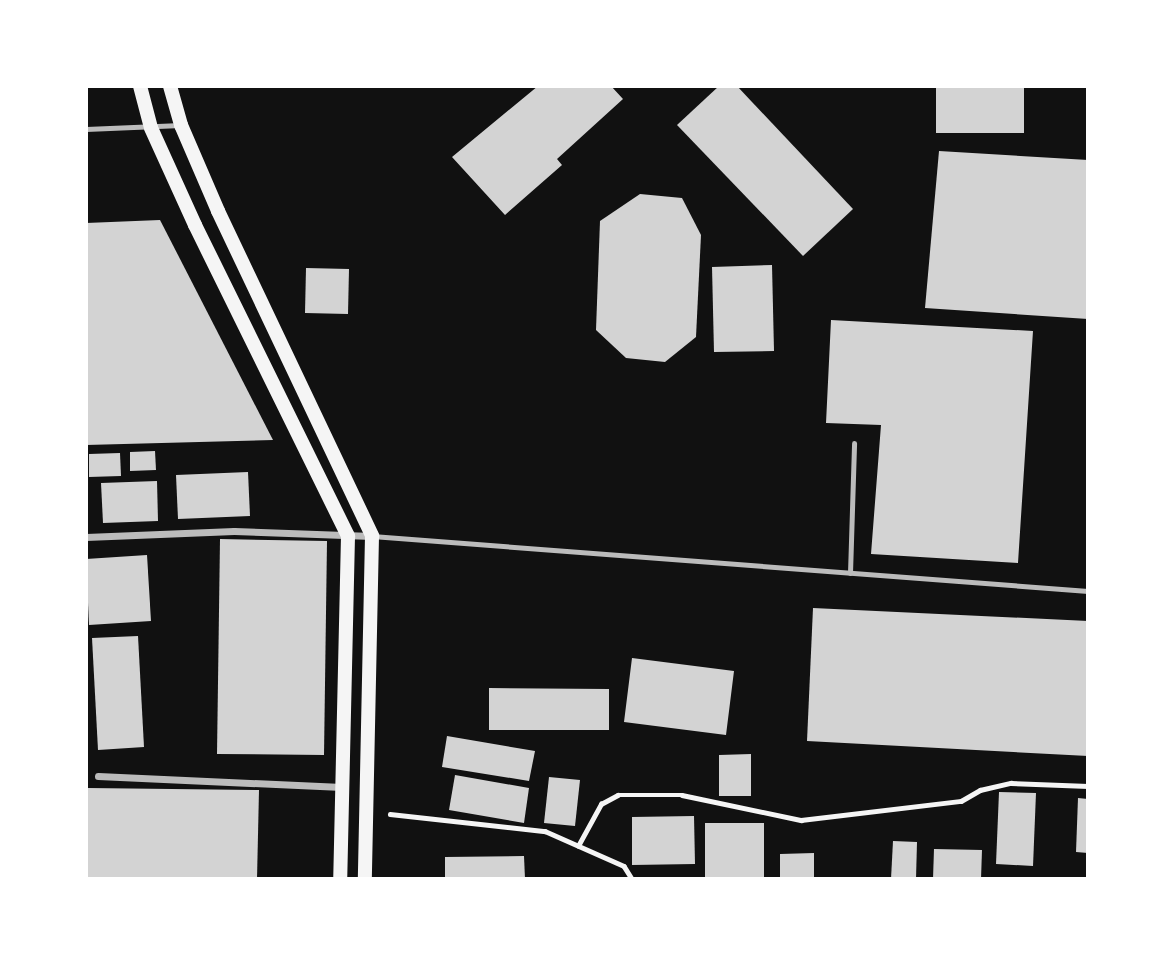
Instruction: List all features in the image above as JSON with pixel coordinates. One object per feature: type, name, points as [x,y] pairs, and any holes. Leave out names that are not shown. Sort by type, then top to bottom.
[{"type":"main road","points":[[140,86],[151,128],[348,536],[345,757],[340,879]]},
{"type":"main road","points":[[170,86],[181,125],[372,536],[371,759],[365,879]]},
{"type":"main road","points":[[345,757],[371,759]]},
{"type":"street","points":[[86,537],[234,531],[372,536]]},
{"type":"street","points":[[98,776],[343,787]]},
{"type":"lane","points":[[86,129],[181,125]]},
{"type":"lane","points":[[850,573],[854,443]]},
{"type":"lane","points":[[372,536],[1088,591]]},
{"type":"path","points":[[579,846],[601,804],[618,795],[682,795],[802,820],[961,801],[980,790],[1011,783],[1088,786]]},
{"type":"path","points":[[368,811],[545,831],[624,866],[632,879]]},
{"type":"building","points":[[538,86],[611,86],[623,99],[557,159],[562,165],[505,215],[452,157]]},
{"type":"building","points":[[719,86],[737,86],[853,209],[803,256],[677,125]]},
{"type":"building","points":[[936,86],[1024,86],[1024,133],[936,133]]},
{"type":"building","points":[[939,151],[1088,160],[1088,319],[925,308]]},
{"type":"building","points":[[640,194],[682,198],[701,235],[696,337],[665,362],[626,358],[596,330],[600,221]]},
{"type":"building","points":[[160,220],[273,440],[86,445],[86,223]]},
{"type":"building","points":[[772,265],[774,351],[714,352],[712,267]]},
{"type":"building","points":[[306,268],[349,269],[348,314],[305,313]]},
{"type":"building","points":[[831,320],[1033,331],[1018,563],[871,554],[881,425],[826,423]]},
{"type":"building","points":[[155,451],[156,470],[130,471],[130,452]]},
{"type":"building","points":[[120,453],[121,476],[89,477],[89,454]]},
{"type":"building","points":[[248,472],[250,516],[178,519],[176,475]]},
{"type":"building","points":[[157,481],[158,521],[103,523],[101,483]]},
{"type":"building","points":[[220,539],[327,541],[324,755],[217,754]]},
{"type":"building","points":[[147,555],[151,621],[89,625],[86,559]]},
{"type":"building","points":[[813,608],[1088,621],[1088,756],[807,741]]},
{"type":"building","points":[[138,636],[144,747],[98,750],[92,638]]},
{"type":"building","points":[[632,658],[734,671],[726,735],[624,722]]},
{"type":"building","points":[[489,688],[609,689],[609,730],[489,730]]},
{"type":"building","points":[[447,736],[535,751],[529,781],[442,767]]},
{"type":"building","points":[[751,754],[751,796],[719,796],[719,755]]},
{"type":"building","points":[[455,775],[529,788],[524,823],[449,810]]},
{"type":"building","points":[[549,777],[580,780],[575,826],[544,823]]},
{"type":"building","points":[[88,788],[259,790],[257,879],[86,879]]},
{"type":"building","points":[[999,792],[1036,793],[1033,866],[996,864]]},
{"type":"building","points":[[1078,798],[1088,799],[1088,853],[1076,852]]},
{"type":"building","points":[[694,816],[695,864],[632,865],[632,817]]},
{"type":"building","points":[[705,823],[764,823],[764,879],[705,879]]},
{"type":"building","points":[[893,841],[917,842],[916,879],[891,879]]},
{"type":"building","points":[[934,849],[982,850],[981,879],[933,879]]},
{"type":"building","points":[[814,853],[814,879],[780,879],[780,854]]},
{"type":"building","points":[[524,856],[525,879],[445,879],[445,857]]}]
